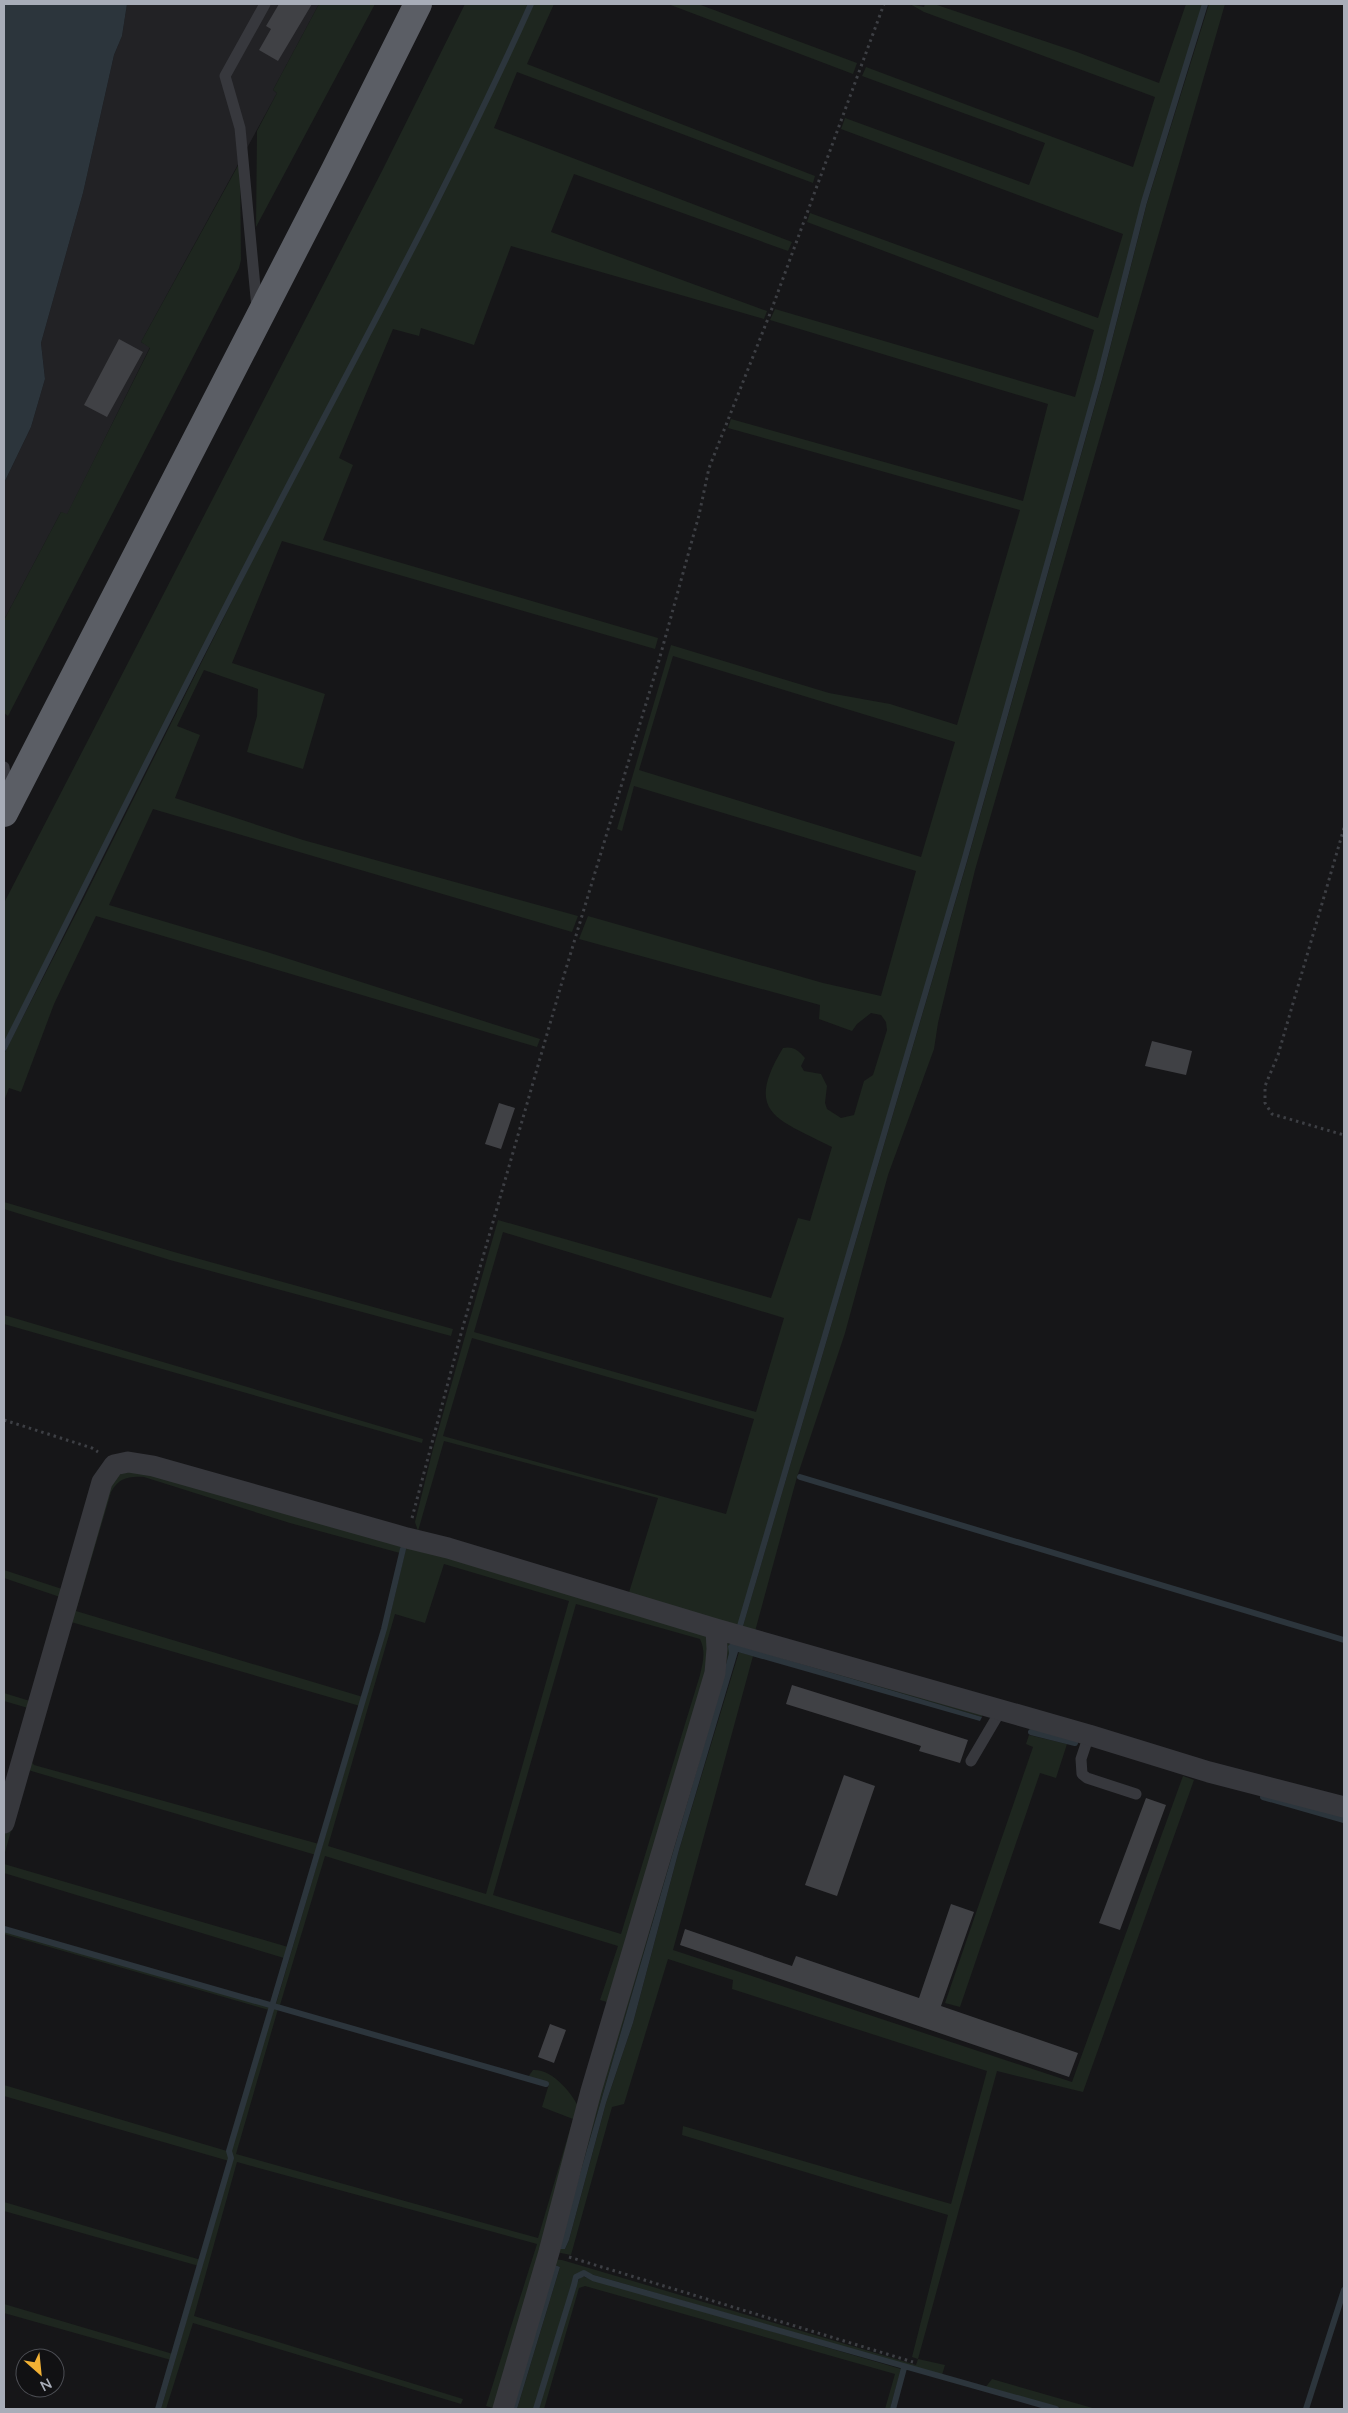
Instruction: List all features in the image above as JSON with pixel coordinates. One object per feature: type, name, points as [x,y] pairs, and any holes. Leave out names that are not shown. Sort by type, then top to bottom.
[{"type":"highway","points":[[7,807],[418,4]]},
{"type":"street","points":[[4,1824],[102,1482],[114,1465],[128,1462],[153,1466],[448,1548],[716,1629],[1001,1710],[1209,1772],[1344,1807]]},
{"type":"street","points":[[502,2409],[549,2252],[591,2091],[715,1673],[718,1649],[716,1629]]},
{"type":"lane","points":[[258,318],[240,128],[225,76],[264,4]]},
{"type":"lane","points":[[4,767],[7,807]]},
{"type":"lane","points":[[971,1761],[1001,1710]]},
{"type":"lane","points":[[1089,1736],[1081,1759],[1082,1774],[1087,1778],[1136,1794]]},
{"type":"path","points":[[407,1538],[462,1330],[560,991],[658,664],[699,515],[709,468],[771,311],[884,4]]},
{"type":"path","points":[[1344,828],[1278,1055],[1264,1086],[1265,1103],[1272,1114],[1344,1135]]},
{"type":"path","points":[[4,1420],[92,1448],[114,1465]]},
{"type":"path","points":[[549,2252],[913,2362]]},
{"type":"shaded area","points":[[4,4],[127,4],[122,36],[114,55],[83,193],[41,343],[45,379],[31,427],[4,483]]},
{"type":"shaded area","points":[[127,4],[319,4],[273,90],[277,93],[141,342],[150,347],[67,515],[61,512],[4,620],[4,483],[31,427],[45,379],[41,343],[83,193],[114,55],[122,36]]},
{"type":"shaded area","points":[[319,4],[375,4],[256,227],[257,131],[277,93],[273,90]]},
{"type":"shaded area","points":[[465,4],[529,4],[499,70],[434,202],[166,720],[4,1044],[4,903],[382,171]]},
{"type":"shaded area","points":[[533,4],[554,4],[527,64],[815,176],[813,183],[517,72],[494,128],[792,242],[788,251],[574,174],[551,232],[767,311],[764,319],[511,246],[474,345],[421,328],[419,336],[393,329],[339,458],[353,465],[323,540],[658,638],[655,649],[282,541],[232,663],[325,694],[303,769],[247,752],[257,716],[258,689],[204,670],[177,726],[200,735],[175,798],[303,840],[578,916],[572,932],[153,809],[109,905],[267,952],[540,1039],[537,1047],[96,916],[54,1004],[21,1092],[9,1088],[4,1101],[4,1054],[268,529],[444,191]]},
{"type":"shaded area","points":[[668,4],[698,4],[857,63],[853,74]]},
{"type":"shaded area","points":[[910,4],[924,7],[925,4],[934,4],[1077,52],[1159,83],[1186,4],[1204,4],[1143,202],[1097,379],[962,861],[738,1625],[743,1626],[967,862],[1102,380],[1147,203],[1209,4],[1225,4],[975,870],[938,1023],[934,1049],[888,1175],[845,1333],[797,1477],[754,1635],[627,1599],[658,1498],[444,1441],[418,1531],[415,1522],[433,1449],[498,1220],[771,1298],[798,1218],[810,1221],[832,1147],[782,1121],[772,1112],[767,1101],[766,1087],[771,1070],[783,1048],[793,1048],[798,1051],[805,1058],[801,1066],[804,1071],[821,1074],[827,1086],[825,1103],[827,1109],[841,1118],[854,1115],[864,1081],[873,1075],[887,1030],[886,1022],[881,1015],[871,1013],[857,1024],[852,1031],[819,1019],[820,1005],[579,939],[588,916],[823,983],[881,996],[916,871],[634,786],[622,831],[617,829],[671,645],[829,693],[890,704],[957,725],[1020,510],[728,428],[731,419],[1023,501],[1048,404],[770,320],[775,309],[1075,397],[1094,330],[807,222],[810,213],[1098,318],[1123,234],[841,129],[845,118],[1029,185],[1045,143],[862,76],[866,67],[1133,167],[1155,97],[924,12]],"holes":[[[673,656],[955,742],[921,857],[639,770]],[[503,1232],[784,1318],[756,1412],[474,1332]],[[472,1338],[754,1419],[726,1514],[443,1436]]]},
{"type":"shaded area","points":[[240,162],[241,260],[239,268],[8,716],[4,713],[4,620],[61,512],[67,514],[150,348],[141,342]]},
{"type":"shaded area","points":[[4,1202],[174,1252],[453,1329],[451,1336],[170,1260],[4,1209]]},
{"type":"shaded area","points":[[4,1315],[423,1439],[422,1443],[4,1324]]},
{"type":"shaded area","points":[[132,1469],[402,1543],[400,1553],[290,1523],[144,1477],[133,1477],[121,1481],[111,1492],[76,1611],[363,1697],[360,1706],[71,1622],[31,1761],[34,1765],[319,1844],[316,1855],[28,1770],[4,1856],[4,1833],[100,1504],[117,1476]]},
{"type":"shaded area","points":[[96,1487],[4,1811],[4,1792],[28,1708],[4,1701],[4,1693],[30,1701],[60,1597],[4,1578],[4,1570],[62,1589],[88,1494]]},
{"type":"shaded area","points":[[407,1544],[701,1629],[713,1646],[614,2004],[600,2000],[618,1946],[325,1856],[280,2005],[276,2004],[391,1612]],"holes":[[[444,1564],[569,1601],[486,1894],[328,1846],[395,1614],[425,1623]],[[576,1604],[700,1639],[703,1648],[700,1675],[621,1934],[493,1895]]]},
{"type":"shaded area","points":[[723,1642],[982,1714],[982,1717],[804,1665],[729,1647],[710,1724],[559,2246],[565,2249],[606,2103],[633,2023],[679,1850],[739,1652],[753,1656],[673,1950],[1072,2082],[1183,1776],[1194,1780],[1083,2092],[997,2071],[918,2359],[912,2357],[948,2215],[682,2135],[683,2126],[951,2204],[987,2071],[732,1989],[733,1980],[668,1959],[624,2104],[612,2107],[571,2255],[556,2252]]},
{"type":"shaded area","points":[[731,1643],[982,1717],[980,1721],[738,1652],[679,1850],[633,2023],[606,2103],[569,2240],[565,2249],[558,2249],[710,1724],[729,1653],[728,1646]]},
{"type":"shaded area","points":[[1029,1735],[1067,1744],[1056,1778],[1040,1773],[960,2007],[945,2003],[1033,1747],[1026,1744]]},
{"type":"shaded area","points":[[4,1864],[288,1947],[284,1958],[4,1873]]},
{"type":"shaded area","points":[[4,1930],[270,2006],[269,2010],[4,1934]]},
{"type":"shaded area","points":[[273,2008],[278,2009],[236,2154],[538,2238],[573,2119],[542,2107],[549,2084],[528,2077],[533,2070],[548,2074],[567,2090],[577,2104],[580,2110],[497,2409],[486,2406],[537,2244],[237,2162],[194,2316],[463,2399],[461,2404],[193,2323],[166,2409],[161,2409],[233,2159],[230,2151]]},
{"type":"shaded area","points":[[4,2085],[227,2151],[230,2158],[229,2161],[4,2096]]},
{"type":"shaded area","points":[[4,2202],[201,2260],[199,2266],[4,2211]]},
{"type":"shaded area","points":[[552,2259],[562,2260],[916,2365],[918,2359],[945,2365],[942,2375],[583,2272],[575,2276],[534,2409],[517,2409],[560,2267],[555,2265]]},
{"type":"shaded area","points":[[555,2265],[560,2267],[517,2409],[512,2409]]},
{"type":"shaded area","points":[[581,2276],[901,2369],[890,2409],[885,2409],[895,2374],[585,2286],[579,2288],[544,2409],[538,2409],[576,2285]]},
{"type":"shaded area","points":[[4,2304],[173,2354],[171,2360],[4,2313]]},
{"type":"shaded area","points":[[992,2379],[1096,2409],[1064,2409],[985,2388]]},
{"type":"building","points":[[279,4],[312,4],[278,61],[259,50],[271,29],[266,26]]},
{"type":"building","points":[[119,339],[143,352],[107,417],[84,405]]},
{"type":"building","points":[[1152,1041],[1192,1051],[1186,1075],[1145,1066]]},
{"type":"building","points":[[499,1103],[515,1108],[501,1149],[485,1144]]},
{"type":"building","points":[[792,1685],[968,1740],[960,1763],[919,1751],[921,1746],[786,1704]]},
{"type":"building","points":[[844,1775],[875,1786],[837,1896],[805,1885]]},
{"type":"building","points":[[1146,1798],[1166,1805],[1120,1930],[1099,1923]]},
{"type":"building","points":[[951,1904],[974,1912],[941,2006],[1078,2053],[1069,2077],[680,1945],[685,1929],[792,1966],[796,1956],[919,1998]]},
{"type":"building","points":[[550,2024],[566,2030],[554,2063],[538,2057]]},
{"type":"waterway","points":[[4,1048],[202,654],[437,201],[531,4]]},
{"type":"waterway","points":[[740,1626],[964,861],[1099,379],[1144,202],[1205,4]]},
{"type":"waterway","points":[[800,1477],[1344,1640]]},
{"type":"waterway","points":[[158,2409],[231,2158],[229,2151],[384,1629],[403,1549]]},
{"type":"waterway","points":[[1031,1732],[1075,1743]]},
{"type":"waterway","points":[[1263,1797],[1344,1820]]},
{"type":"waterway","points":[[4,1929],[546,2084]]},
{"type":"waterway","points":[[536,2409],[576,2277],[584,2273],[593,2278],[1056,2409]]},
{"type":"waterway","points":[[1306,2409],[1344,2290]]},
{"type":"waterway","points":[[893,2409],[904,2368]]}]
